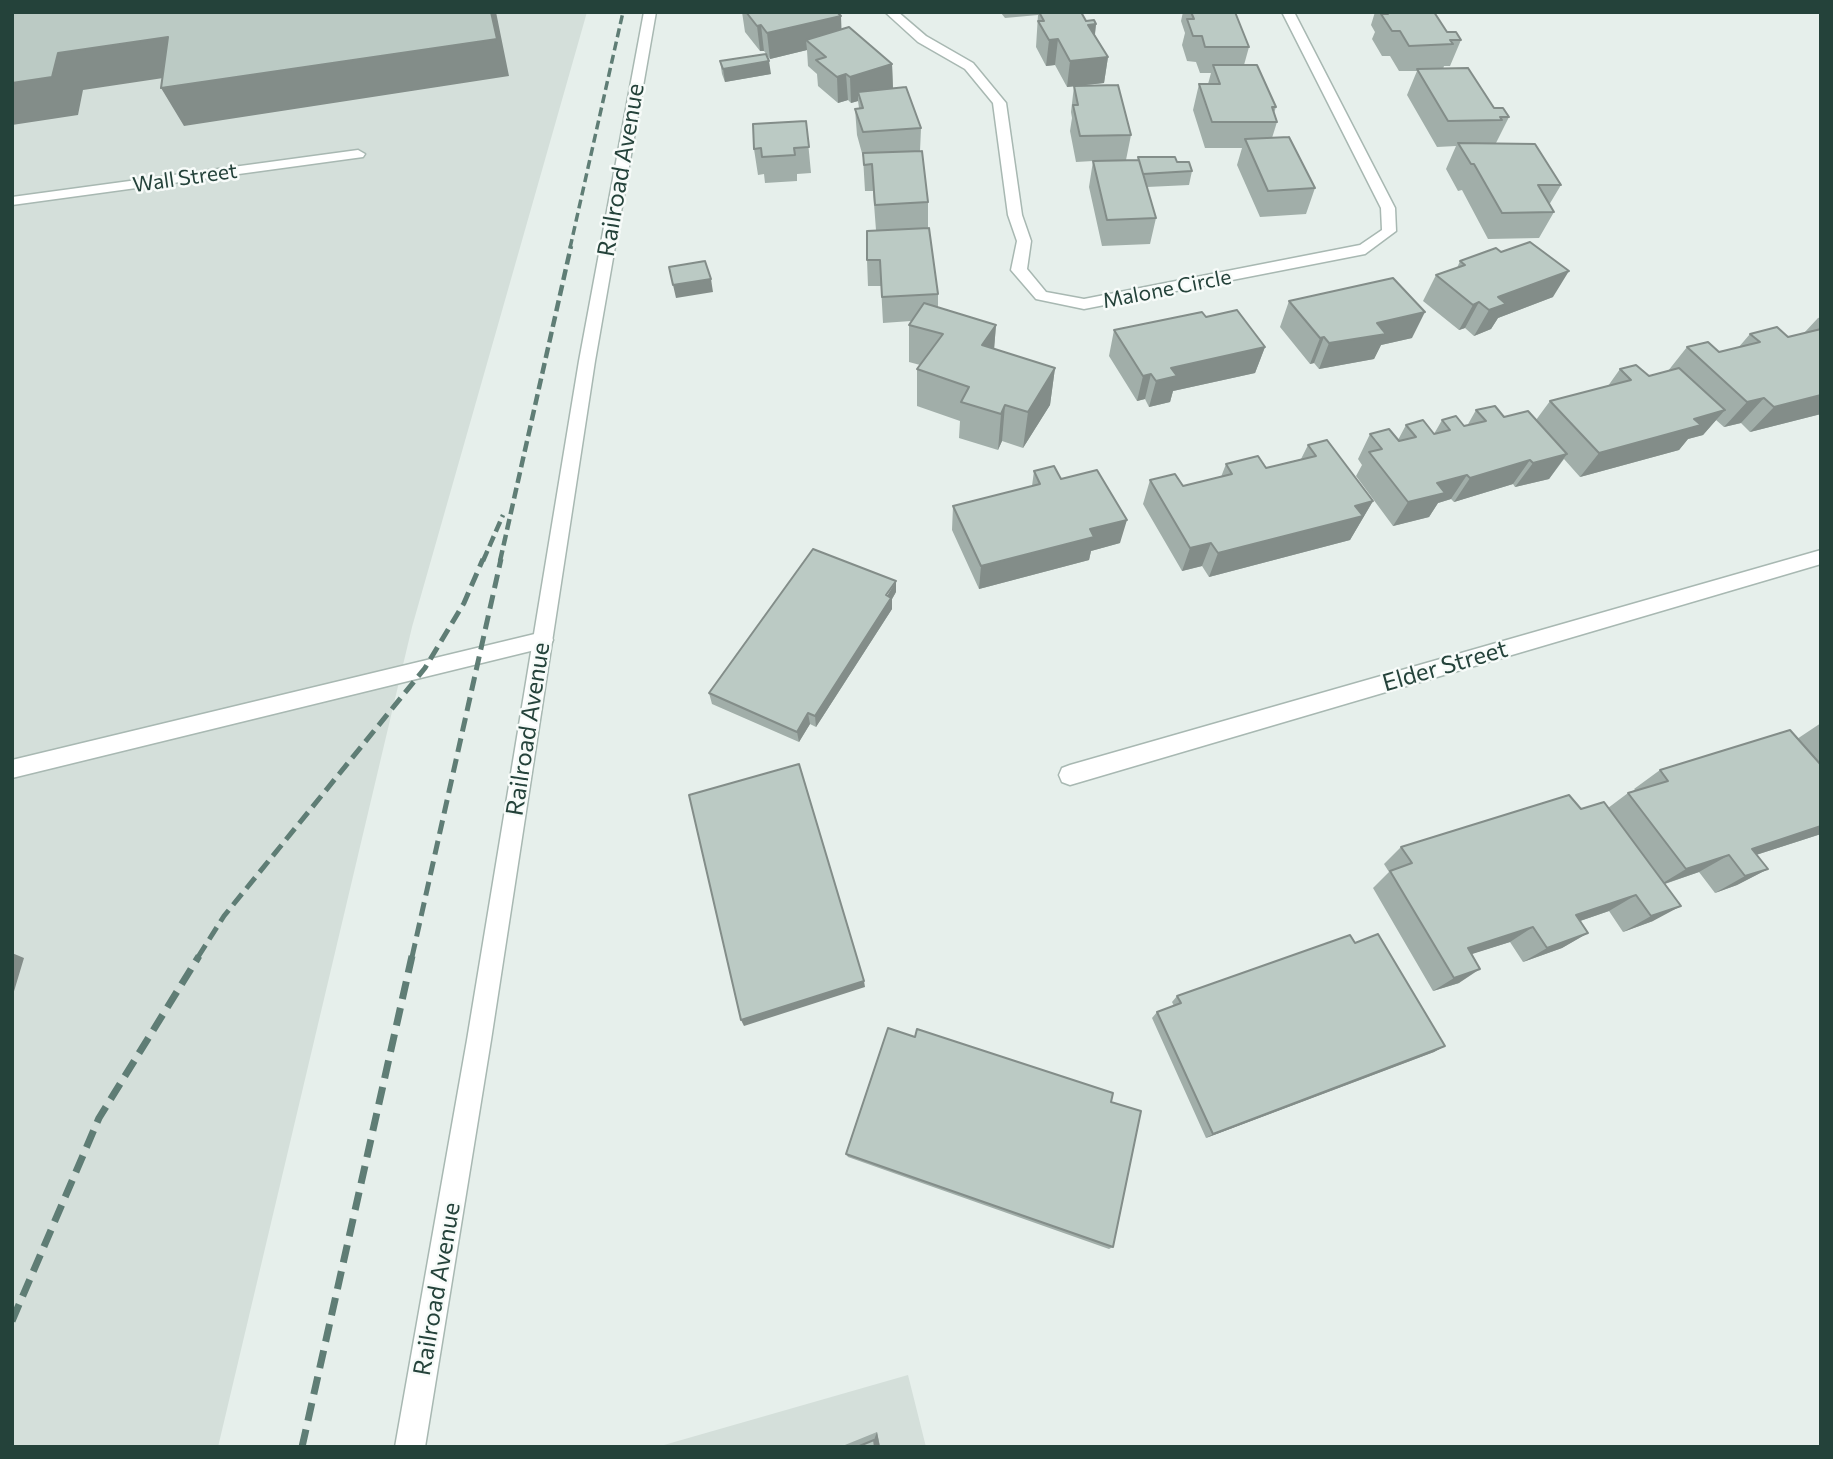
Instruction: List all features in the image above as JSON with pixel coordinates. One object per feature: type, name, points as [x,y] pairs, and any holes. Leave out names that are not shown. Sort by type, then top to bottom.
[{"type":"street","name":"Railroad Avenue","points":[[410,1447],[481,1026],[587,361],[650,12]]},
{"type":"street","name":"Malone Circle","points":[[891,12],[922,39],[969,66],[999,103],[1015,215],[1024,241],[1019,270],[1041,296],[1084,304],[1364,249],[1389,231],[1388,208],[1383,197],[1288,12]]},
{"type":"street","name":"Wall Street","points":[[12,201],[358,154]]},
{"type":"street","name":"Elder Street","points":[[1070,775],[1821,557]]},
{"type":"street","points":[[12,769],[542,639]]},
{"type":"shaded area","points":[[12,12],[587,12],[412,627],[218,1447],[12,1447]]},
{"type":"shaded area","points":[[908,1375],[926,1447],[657,1447]]},
{"type":"building","points":[[12,12],[491,12],[497,39],[161,88],[168,37],[58,53],[52,77],[12,83]]},
{"type":"building","points":[[746,12],[837,12],[841,16],[767,33],[761,25],[757,26]]},
{"type":"building","points":[[1039,12],[1081,12],[1086,21],[1094,20],[1096,24],[1088,25],[1108,57],[1070,61],[1058,39],[1049,40],[1038,21],[1044,21]]},
{"type":"building","points":[[1191,12],[1235,12],[1249,47],[1205,47],[1202,36],[1193,36],[1187,19],[1194,19]]},
{"type":"building","points":[[1387,12],[1434,12],[1447,32],[1456,32],[1461,40],[1450,40],[1453,44],[1409,46],[1400,31],[1392,31],[1381,14],[1388,14]]},
{"type":"building","points":[[849,27],[892,64],[850,77],[846,74],[837,77],[816,60],[826,57],[806,40]]},
{"type":"building","points":[[766,54],[769,61],[723,69],[720,61]]},
{"type":"building","points":[[1213,65],[1257,65],[1276,107],[1272,107],[1277,122],[1212,122],[1199,84],[1220,84]]},
{"type":"building","points":[[1468,68],[1494,108],[1503,108],[1509,117],[1500,117],[1502,120],[1448,121],[1417,69]]},
{"type":"building","points":[[1118,85],[1131,135],[1080,136],[1073,105],[1078,105],[1074,86]]},
{"type":"building","points":[[906,87],[921,128],[863,132],[855,109],[863,108],[858,92]]},
{"type":"building","points":[[806,121],[809,147],[794,148],[795,155],[762,157],[761,148],[754,149],[753,124]]},
{"type":"building","points":[[1289,137],[1315,188],[1268,191],[1245,139]]},
{"type":"building","points":[[1458,143],[1535,144],[1561,185],[1538,185],[1554,212],[1502,213],[1474,164],[1471,164]]},
{"type":"building","points":[[922,151],[928,202],[875,205],[872,164],[864,165],[863,153]]},
{"type":"building","points":[[1138,157],[1175,157],[1177,162],[1189,162],[1192,171],[1143,174]]},
{"type":"building","points":[[1139,160],[1156,218],[1107,220],[1093,161]]},
{"type":"building","points":[[929,228],[938,294],[882,297],[880,260],[867,260],[867,231]]},
{"type":"building","points":[[1530,242],[1569,271],[1498,297],[1506,304],[1489,310],[1479,302],[1473,305],[1436,275],[1465,265],[1460,261],[1496,248],[1501,252]]},
{"type":"building","points":[[705,261],[711,279],[673,285],[669,267]]},
{"type":"building","points":[[1393,278],[1425,312],[1377,323],[1386,334],[1329,343],[1324,337],[1320,338],[1289,301]]},
{"type":"building","points":[[924,303],[996,325],[982,345],[1055,368],[1028,412],[1005,405],[1001,414],[961,402],[969,387],[917,369],[943,334],[909,325]]},
{"type":"building","points":[[1237,310],[1265,347],[1171,368],[1177,376],[1156,381],[1151,374],[1143,376],[1114,330],[1202,312],[1206,317]]},
{"type":"building","points":[[1777,327],[1788,337],[1821,329],[1821,395],[1774,407],[1764,398],[1747,402],[1687,347],[1708,342],[1719,352],[1760,342],[1750,334]]},
{"type":"building","points":[[1636,365],[1649,376],[1679,368],[1725,410],[1694,419],[1701,425],[1599,453],[1550,401],[1631,380],[1620,369]]},
{"type":"building","points":[[1495,406],[1504,417],[1528,411],[1567,454],[1533,463],[1530,460],[1470,478],[1467,475],[1437,483],[1445,493],[1408,502],[1369,452],[1382,449],[1370,434],[1389,429],[1399,441],[1416,437],[1406,425],[1423,420],[1434,434],[1450,430],[1442,420],[1456,416],[1464,426],[1486,421],[1476,410]]},
{"type":"building","points":[[1327,440],[1373,501],[1355,506],[1363,516],[1218,553],[1211,543],[1190,548],[1150,480],[1175,474],[1183,486],[1232,474],[1226,464],[1258,456],[1266,468],[1316,456],[1308,445]]},
{"type":"building","points":[[1054,466],[1061,479],[1097,470],[1127,520],[1090,529],[1094,537],[981,566],[953,506],[1040,484],[1034,471]]},
{"type":"building","points":[[813,549],[896,581],[886,595],[891,598],[815,716],[808,713],[797,732],[709,693]]},
{"type":"building","points":[[1790,730],[1821,765],[1821,826],[1752,849],[1768,869],[1745,876],[1729,855],[1686,869],[1628,793],[1668,781],[1660,770]]},
{"type":"building","points":[[799,764],[864,981],[741,1020],[689,795]]},
{"type":"building","points":[[1569,795],[1581,809],[1604,802],[1681,906],[1651,916],[1636,895],[1576,915],[1588,933],[1547,948],[1533,927],[1468,948],[1480,969],[1454,978],[1390,871],[1412,863],[1401,847]]},
{"type":"building","points":[[1378,934],[1445,1046],[1213,1134],[1157,1012],[1181,1003],[1177,996],[1350,935],[1355,943]]},
{"type":"building","points":[[888,1028],[915,1037],[917,1029],[1113,1093],[1111,1102],[1141,1111],[1113,1247],[846,1154]]},
{"type":"building","points":[[874,1440],[875,1447],[857,1447]]},
{"type":"railway","points":[[570,248],[623,12]]},
{"type":"railway","points":[[500,561],[571,246]]},
{"type":"railway","points":[[483,561],[503,515]]},
{"type":"railway","points":[[198,957],[224,916],[425,668],[464,603],[483,559]]},
{"type":"railway","points":[[412,957],[501,559]]},
{"type":"railway","points":[[12,1321],[99,1118],[199,956]]},
{"type":"railway","points":[[302,1447],[412,956]]}]
